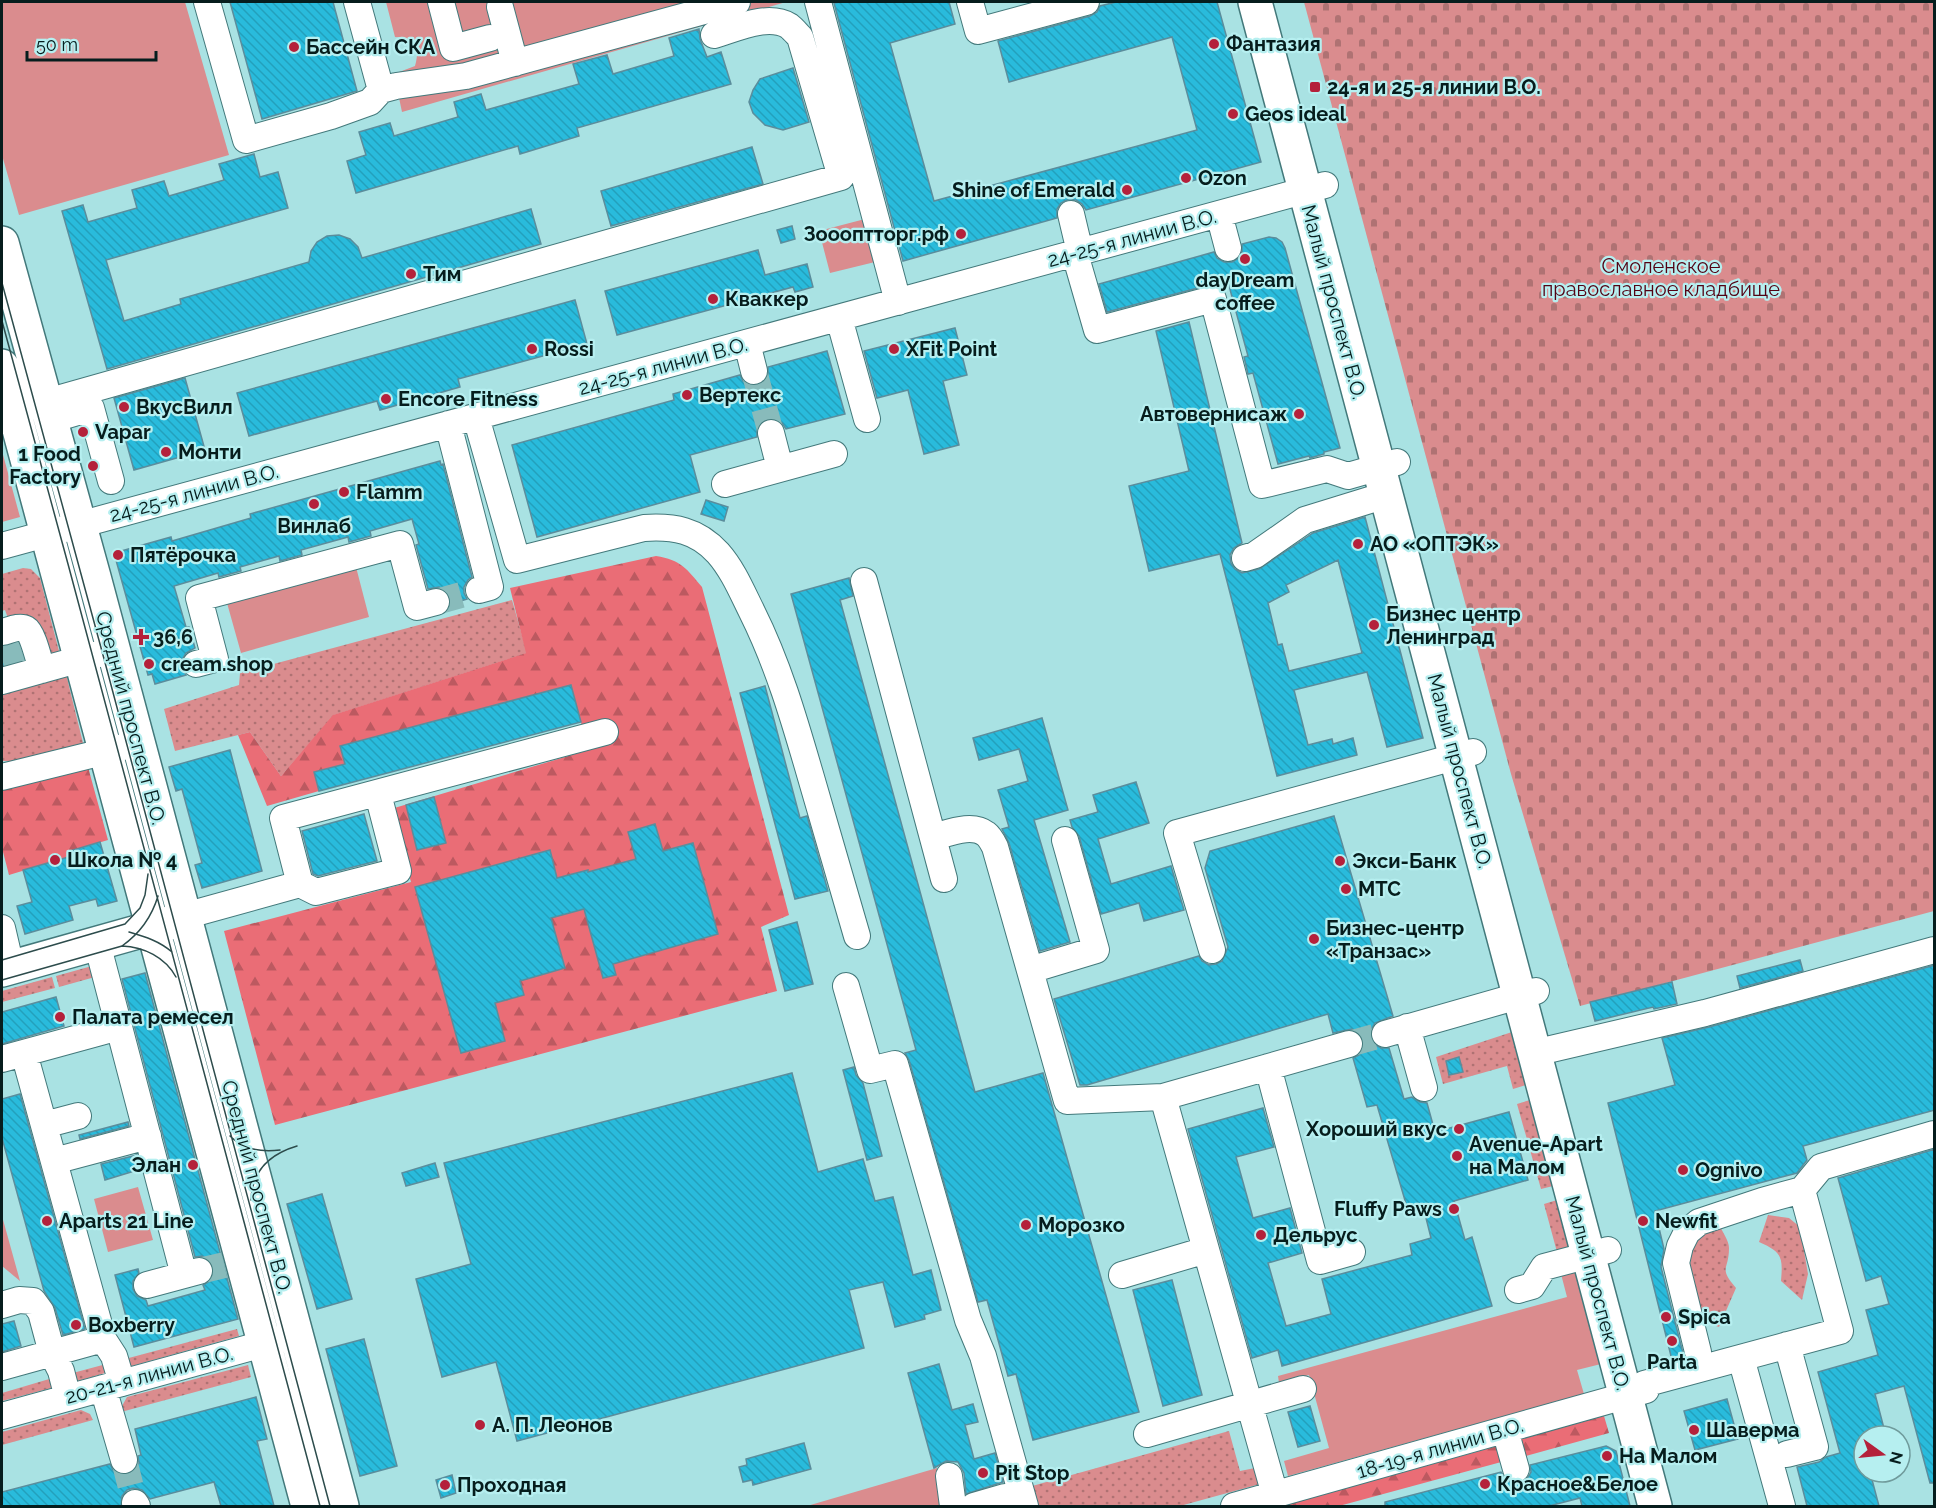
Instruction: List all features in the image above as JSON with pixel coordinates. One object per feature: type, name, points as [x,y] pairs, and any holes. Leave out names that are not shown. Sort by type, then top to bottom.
[{"type":"main road","name":"Малый проспект В.О.","points":[[1254,2],[1315,188]]},
{"type":"main road","name":"Малый проспект В.О.","points":[[1277,2],[1315,188],[1387,474],[1598,1252],[1638,1390],[1676,1506]]},
{"type":"main road","name":"Средний проспект В.О.","points":[[2,243],[342,1506]]},
{"type":"main road","name":"Средний проспект В.О.","points":[[2,366],[153,927],[236,1262],[265,1344],[308,1506]]},
{"type":"main road","points":[[6,968],[185,918]]},
{"type":"main road","name":"Малый проспект В.О.","points":[[1638,1390],[1655,1506]]},
{"type":"street","points":[[207,2],[246,140],[331,116],[370,102],[381,90],[466,76],[736,2]]},
{"type":"street","points":[[357,2],[381,90]]},
{"type":"street","points":[[441,2],[453,48],[490,38]]},
{"type":"street","points":[[818,2],[898,302]]},
{"type":"street","points":[[970,2],[978,30],[1086,2]]},
{"type":"street","points":[[500,7],[515,63]]},
{"type":"street","points":[[48,411],[841,177],[800,37],[789,26],[775,21],[761,22],[714,35]]},
{"type":"street","name":"24-25-я линии В.О.","points":[[2,546],[1315,188]]},
{"type":"street","points":[[1071,214],[1096,330],[1213,299],[1262,485],[1328,469],[1348,476],[1387,474]]},
{"type":"street","points":[[1219,214],[1228,248]]},
{"type":"street","points":[[839,318],[867,419]]},
{"type":"street","points":[[747,343],[754,371]]},
{"type":"street","points":[[14,411],[91,408],[111,481]]},
{"type":"street","points":[[476,417],[517,560],[644,528],[663,527],[682,529],[701,539],[718,553],[735,577],[763,634],[786,694],[857,936]]},
{"type":"street","points":[[448,424],[489,587],[478,590]]},
{"type":"street","points":[[771,433],[780,468]]},
{"type":"street","points":[[725,484],[834,454]]},
{"type":"street","points":[[1245,558],[1256,555],[1269,536],[1305,520],[1387,474]]},
{"type":"street","points":[[196,664],[215,659],[199,598],[400,544],[417,607],[436,602]]},
{"type":"street","points":[[864,580],[944,879]]},
{"type":"street","points":[[2,632],[18,628],[26,629],[31,634],[35,657]]},
{"type":"street","points":[[2,681],[35,657],[81,659],[113,650]]},
{"type":"street","points":[[300,884],[283,818],[605,732]]},
{"type":"street","points":[[2,777],[138,743]]},
{"type":"street","points":[[1212,950],[1177,833],[1464,754]]},
{"type":"street","points":[[185,918],[300,884],[316,892],[398,871],[378,794]]},
{"type":"street","points":[[933,837],[973,829],[986,834],[995,847],[1067,1101],[1163,1097],[1349,1044]]},
{"type":"street","points":[[1030,970],[1096,950],[1065,840]]},
{"type":"street","points":[[2,928],[6,968]]},
{"type":"street","points":[[97,943],[148,1136],[192,1273],[147,1285]]},
{"type":"street","points":[[1542,1050],[1705,1013],[1935,950]]},
{"type":"street","points":[[846,986],[870,1070],[895,1064],[968,1320],[983,1356],[1015,1502],[974,1506]]},
{"type":"street","points":[[1424,1088],[1396,1030],[1528,993]]},
{"type":"street","points":[[119,1027],[13,1056],[44,1125],[103,1339],[114,1356],[112,1386],[124,1460]]},
{"type":"street","points":[[1268,1067],[1320,1261],[1352,1252]]},
{"type":"street","points":[[1163,1097],[1275,1495]]},
{"type":"street","points":[[44,1125],[78,1116]]},
{"type":"street","points":[[1698,1352],[1676,1263],[1680,1246],[1687,1232],[1699,1222],[1802,1190],[1821,1167],[1935,1134]]},
{"type":"street","points":[[54,1161],[148,1136]]},
{"type":"street","name":"18-19-я линии В.О.","points":[[1244,1505],[1505,1430],[1741,1358],[1840,1331],[1802,1190]]},
{"type":"street","points":[[1122,1275],[1206,1250]]},
{"type":"street","points":[[236,1262],[274,1252]]},
{"type":"street","points":[[1518,1290],[1532,1286],[1544,1267],[1598,1252]]},
{"type":"street","points":[[2,1305],[19,1300],[33,1301],[41,1312],[68,1398]]},
{"type":"street","name":"20-21-я линии В.О.","points":[[2,1416],[296,1335]]},
{"type":"street","points":[[2,1367],[103,1339]]},
{"type":"street","points":[[1787,1345],[1815,1447],[1787,1454]]},
{"type":"street","points":[[1741,1358],[1782,1506]]},
{"type":"street","points":[[1147,1434],[1303,1389]]},
{"type":"street","points":[[1505,1430],[1516,1468]]},
{"type":"street","points":[[949,1476],[953,1506]]},
{"type":"green space","points":[[2,2],[185,2],[229,155],[19,215],[2,155]]},
{"type":"green space","points":[[386,2],[786,2],[402,112],[394,74],[415,66],[417,49],[408,39],[395,37]]},
{"type":"green space","name":"Смоленское православное кладбище","points":[[1304,2],[1934,2],[1934,911],[1580,1006],[1511,774]]},
{"type":"green space","points":[[865,219],[875,262],[830,273],[819,231]]},
{"type":"green space","points":[[2,451],[20,517],[2,522]]},
{"type":"green space","points":[[656,556],[672,560],[683,566],[702,587],[789,915],[761,927],[777,991],[275,1125],[224,931],[411,882],[391,809],[585,751],[581,722],[571,685],[340,747],[345,764],[314,772],[319,791],[267,806],[238,735],[250,732],[281,776],[333,715],[526,653],[510,588]]},
{"type":"green space","points":[[356,567],[369,617],[241,653],[227,603]]},
{"type":"green space","points":[[23,568],[31,569],[40,578],[59,651],[51,655],[10,624],[5,610],[2,611],[2,574]]},
{"type":"green space","points":[[512,600],[527,653],[334,715],[281,776],[250,732],[175,751],[164,709],[239,685],[240,673]]},
{"type":"green space","points":[[65,670],[83,743],[14,761],[2,761],[2,686]]},
{"type":"green space","points":[[88,767],[108,840],[71,851],[75,866],[55,861],[9,875],[2,848],[2,790]]},
{"type":"green space","points":[[92,966],[95,977],[59,987],[56,976]]},
{"type":"green space","points":[[52,977],[55,988],[2,1002],[2,991]]},
{"type":"green space","points":[[1512,1032],[1526,1085],[1513,1089],[1507,1066],[1443,1084],[1436,1057]]},
{"type":"green space","points":[[1530,1100],[1553,1186],[1541,1189],[1517,1104]]},
{"type":"green space","points":[[138,1187],[153,1240],[108,1252],[94,1199]]},
{"type":"green space","points":[[1557,1200],[1570,1249],[1557,1252],[1544,1204]]},
{"type":"green space","points":[[1768,1215],[1789,1218],[1800,1227],[1808,1274],[1802,1300],[1781,1281],[1782,1266],[1777,1252],[1759,1242]]},
{"type":"green space","points":[[2,1216],[20,1281],[2,1266]]},
{"type":"green space","points":[[1710,1225],[1720,1226],[1727,1240],[1729,1255],[1726,1272],[1736,1288],[1719,1327],[1709,1322],[1701,1314],[1692,1291],[1690,1278],[1690,1265],[1695,1243]]},
{"type":"green space","points":[[1576,1270],[1601,1364],[1577,1370],[1584,1394],[1288,1476],[1284,1461],[1329,1448],[1309,1375],[1279,1383],[1278,1376],[1567,1297],[1561,1274]]},
{"type":"green space","points":[[237,1329],[239,1336],[128,1367],[125,1359]]},
{"type":"green space","points":[[110,1363],[112,1371],[71,1383],[69,1374]]},
{"type":"green space","points":[[248,1365],[251,1377],[121,1412],[127,1397]]},
{"type":"green space","points":[[56,1377],[59,1386],[2,1401],[2,1393]]},
{"type":"green space","points":[[81,1410],[90,1414],[93,1420],[2,1445],[2,1432]]},
{"type":"green space","points":[[1604,1416],[1609,1433],[1522,1457],[1517,1440]]},
{"type":"green space","points":[[1229,1431],[1240,1471],[1255,1468],[1260,1484],[1180,1506],[1030,1506],[1025,1488]]},
{"type":"green space","points":[[1501,1445],[1505,1461],[1339,1506],[1281,1506]]},
{"type":"green space","points":[[937,1468],[941,1506],[807,1506]]},
{"type":"building","name":"Бассейн СКА","points":[[230,2],[333,2],[357,91],[262,119]]},
{"type":"building","points":[[949,2],[955,24],[890,43],[934,201],[1197,130],[1172,37],[1009,82],[998,41],[1090,16],[1097,12],[1100,6],[1116,2],[1217,2],[1261,162],[1086,210],[1076,200],[1067,200],[1057,209],[1057,218],[903,261],[834,3]]},
{"type":"building","points":[[699,29],[707,57],[721,52],[731,84],[577,128],[579,136],[520,154],[518,146],[356,193],[347,161],[366,155],[359,132],[390,123],[394,136],[458,117],[454,102],[481,94],[486,110],[579,84],[573,64],[607,55],[613,74],[674,56],[669,38]]},
{"type":"building","points":[[793,68],[809,122],[783,130],[765,125],[753,113],[749,102],[753,90],[760,79]]},
{"type":"building","points":[[752,147],[763,184],[611,226],[601,191]]},
{"type":"building","points":[[254,154],[260,177],[278,172],[288,208],[106,260],[124,321],[181,304],[180,299],[309,262],[311,251],[317,242],[327,236],[339,235],[350,239],[358,247],[362,258],[531,209],[541,244],[107,369],[62,211],[83,205],[88,222],[137,208],[132,190],[164,181],[169,196],[224,180],[219,164]]},
{"type":"building","points":[[792,226],[795,239],[781,243],[777,230]]},
{"type":"building","points":[[1269,237],[1282,242],[1285,248],[1340,448],[1310,458],[1309,456],[1278,464],[1253,373],[1248,374],[1244,357],[1248,356],[1228,282],[1107,312],[1099,284],[1214,252],[1217,258],[1224,262],[1232,262],[1239,258],[1242,244]]},
{"type":"building","points":[[758,250],[765,275],[807,264],[813,287],[795,292],[793,287],[617,335],[605,291]]},
{"type":"building","points":[[575,300],[587,344],[458,379],[460,387],[380,410],[377,401],[249,436],[237,393]]},
{"type":"building","points":[[1189,322],[1242,543],[1234,548],[1230,555],[1235,569],[1242,573],[1259,569],[1313,533],[1365,517],[1423,738],[1387,747],[1367,672],[1294,690],[1308,745],[1332,739],[1333,744],[1353,738],[1357,755],[1277,776],[1220,554],[1149,571],[1129,486],[1189,471],[1156,331]],"holes":[[[1338,560],[1362,653],[1289,671],[1282,644],[1278,645],[1268,603],[1289,592],[1286,585]]]},
{"type":"building","points":[[955,328],[967,375],[943,381],[959,445],[924,454],[908,390],[877,398],[864,351]]},
{"type":"building","points":[[827,351],[845,414],[786,429],[776,419],[767,419],[757,428],[757,437],[690,455],[700,492],[537,537],[512,445],[674,400],[673,394],[740,375],[749,385],[758,385],[768,376],[768,367]]},
{"type":"building","points":[[185,378],[205,450],[134,470],[114,398]]},
{"type":"building","points":[[440,461],[441,465],[443,464],[472,577],[464,587],[467,599],[451,604],[446,591],[439,587],[428,589],[416,545],[419,544],[412,519],[370,531],[371,536],[349,542],[348,537],[301,550],[302,555],[280,561],[279,556],[240,567],[241,571],[219,577],[218,573],[174,586],[195,648],[186,653],[182,660],[182,668],[186,675],[155,684],[152,674],[148,675],[114,553],[171,537],[172,541],[251,518],[250,514]]},
{"type":"building","points":[[706,500],[728,507],[724,521],[701,514]]},
{"type":"building","points":[[849,578],[853,596],[840,600],[975,1092],[1043,1073],[1139,1412],[1033,1440],[1016,1374],[1008,1376],[987,1300],[978,1302],[909,1060],[905,1053],[916,1050],[791,594]]},
{"type":"building","points":[[18,643],[23,659],[2,666],[2,647]]},
{"type":"building","points":[[571,685],[581,722],[319,791],[314,772],[345,764],[340,746]]},
{"type":"building","points":[[765,686],[800,818],[807,816],[828,891],[795,899],[740,693]]},
{"type":"building","points":[[1042,718],[1068,810],[1034,820],[1070,942],[1040,951],[1009,843],[1002,829],[1009,827],[998,790],[1028,781],[1019,749],[979,760],[973,738]]},
{"type":"building","points":[[230,750],[262,871],[202,888],[195,865],[202,863],[182,789],[176,791],[169,767]]},
{"type":"building","points":[[1136,782],[1149,823],[1098,839],[1111,884],[1171,866],[1184,910],[1144,921],[1139,903],[1101,914],[1079,836],[1070,820],[1098,812],[1093,795]]},
{"type":"building","points":[[434,797],[446,843],[417,850],[406,805]]},
{"type":"building","points":[[364,814],[377,861],[318,876],[313,874],[302,831]]},
{"type":"building","points":[[1334,816],[1393,1016],[1375,1023],[1371,1030],[1371,1039],[1381,1048],[1389,1048],[1404,1099],[1412,1097],[1427,1103],[1435,1132],[1509,1112],[1528,1180],[1454,1201],[1465,1240],[1472,1237],[1492,1306],[1282,1366],[1278,1350],[1252,1358],[1188,1129],[1263,1108],[1274,1147],[1236,1157],[1253,1218],[1290,1208],[1302,1253],[1268,1263],[1286,1326],[1331,1314],[1322,1279],[1412,1255],[1410,1244],[1431,1238],[1424,1210],[1409,1214],[1377,1105],[1367,1107],[1353,1058],[1359,1055],[1364,1040],[1352,1029],[1333,1033],[1328,1014],[1087,1085],[1080,1085],[1054,999],[1199,956],[1209,965],[1222,961],[1228,947],[1205,868],[1210,851]]},
{"type":"building","points":[[655,824],[663,851],[693,843],[718,934],[613,964],[616,975],[603,978],[584,909],[551,918],[565,968],[520,981],[524,995],[495,1003],[505,1041],[461,1053],[415,887],[550,850],[557,878],[588,870],[588,872],[636,859],[628,832]]},
{"type":"building","points":[[100,842],[117,901],[98,906],[96,899],[69,906],[73,920],[25,934],[17,906],[32,902],[23,870],[72,856],[70,851]]},
{"type":"building","points":[[797,922],[813,984],[785,991],[769,930]]},
{"type":"building","points":[[1800,960],[1803,971],[1740,988],[1737,976]]},
{"type":"building","points":[[1935,965],[1935,1110],[1803,1146],[1807,1160],[1797,1173],[1655,1211],[1664,1249],[1661,1267],[1684,1357],[1672,1360],[1608,1103],[1675,1085],[1662,1038]]},
{"type":"building","points":[[145,973],[238,1319],[134,1347],[115,1275],[138,1269],[139,1273],[133,1281],[133,1289],[137,1296],[146,1300],[148,1306],[205,1290],[203,1285],[210,1281],[214,1274],[209,1260],[202,1256],[195,1257],[122,979]]},
{"type":"building","points":[[1672,982],[1677,1004],[1654,1009],[1653,1007],[1595,1021],[1590,1002]]},
{"type":"building","points":[[56,997],[64,1026],[2,1044],[2,1012]]},
{"type":"building","points":[[1459,1057],[1463,1072],[1449,1075],[1446,1061]]},
{"type":"building","points":[[854,1067],[856,1075],[863,1083],[882,1156],[867,1160],[843,1070]]},
{"type":"building","points":[[792,1073],[818,1172],[863,1159],[875,1201],[893,1197],[913,1275],[931,1270],[941,1310],[924,1315],[925,1319],[895,1327],[883,1282],[849,1290],[864,1348],[517,1441],[496,1362],[442,1377],[416,1279],[471,1264],[444,1163]]},
{"type":"building","points":[[20,1094],[85,1329],[63,1335],[55,1308],[44,1291],[2,1138],[2,1099]]},
{"type":"building","points":[[128,1122],[129,1126],[80,1139],[79,1135]]},
{"type":"building","points":[[1935,1149],[1935,1483],[1930,1483],[1904,1386],[1875,1394],[1883,1424],[1852,1424],[1852,1484],[1873,1484],[1879,1506],[1807,1506],[1797,1467],[1819,1462],[1826,1457],[1840,1453],[1818,1372],[1878,1355],[1866,1310],[1889,1304],[1881,1276],[1866,1281],[1838,1178]]},
{"type":"building","points":[[137,1155],[141,1169],[105,1180],[101,1164]]},
{"type":"building","points":[[435,1163],[439,1177],[406,1186],[402,1173]]},
{"type":"building","points":[[322,1194],[352,1299],[317,1309],[287,1204]]},
{"type":"building","points":[[1172,1280],[1202,1395],[1163,1406],[1133,1290]]},
{"type":"building","points":[[14,1321],[21,1346],[2,1352],[2,1324]]},
{"type":"building","points":[[364,1339],[397,1466],[360,1476],[326,1349]]},
{"type":"building","points":[[939,1364],[952,1410],[973,1404],[978,1422],[965,1425],[974,1459],[995,1453],[1003,1482],[966,1494],[964,1473],[958,1462],[946,1461],[934,1468],[908,1373]]},
{"type":"building","points":[[256,1397],[267,1439],[257,1441],[274,1506],[221,1506],[214,1482],[150,1499],[142,1490],[133,1488],[127,1490],[122,1496],[121,1506],[2,1506],[2,1492],[110,1464],[113,1470],[120,1474],[129,1474],[135,1470],[139,1463],[138,1456],[141,1455],[135,1429]]},
{"type":"building","points":[[1727,1399],[1738,1439],[1695,1450],[1684,1411]]},
{"type":"building","points":[[1310,1406],[1320,1441],[1298,1447],[1288,1412]]},
{"type":"building","points":[[804,1443],[811,1469],[753,1485],[752,1480],[743,1482],[739,1467],[747,1465],[746,1459]]},
{"type":"building","points":[[1606,1446],[1616,1451],[1630,1506],[1582,1506],[1580,1498],[1549,1506],[1385,1506],[1385,1502],[1501,1472],[1506,1480],[1519,1484],[1527,1479],[1531,1472],[1530,1465]]},
{"type":"building","name":"Проходная","points":[[452,1475],[456,1493],[441,1498],[436,1480]]},
{"type":"tunnel","points":[[754,371],[771,433]]},
{"type":"tunnel","points":[[436,602],[479,590]]},
{"type":"tunnel","points":[[2,659],[27,652]]},
{"type":"tunnel","points":[[1349,1044],[1385,1034]]},
{"type":"tunnel","points":[[199,1271],[229,1264]]},
{"type":"tunnel","points":[[124,1460],[135,1503]]},
{"type":"tram line","points":[[2,283],[330,1506]]},
{"type":"tram line","points":[[2,321],[320,1506]]},
{"type":"tram line","points":[[2,960],[125,924],[140,908],[145,895],[148,874]]},
{"type":"tram line","points":[[2,980],[122,946],[144,924],[158,896]]},
{"type":"tram line","points":[[129,932],[152,940],[172,952]]},
{"type":"tram line","points":[[122,946],[138,948],[153,954],[166,964],[176,977]]},
{"type":"tram line","points":[[230,1136],[235,1141],[253,1149],[280,1150]]},
{"type":"tram line","points":[[251,1200],[255,1180],[264,1165],[287,1149],[297,1146]]},
{"type":"place","name":"Фантазия","points":[[1214,44]]},
{"type":"place","name":"Бассейн СКА","points":[[294,47]]},
{"type":"place","name":"24-я и 25-я линии В.О.","points":[[1315,87]]},
{"type":"place","name":"Geos ideal","points":[[1233,114]]},
{"type":"place","name":"Ozon","points":[[1186,178]]},
{"type":"place","name":"Shine of Emerald","points":[[1127,190]]},
{"type":"place","name":"Зоооптторг.рф","points":[[961,234]]},
{"type":"place","name":"dayDream coffee","points":[[1245,259]]},
{"type":"place","name":"Тим","points":[[411,274]]},
{"type":"place","name":"Кваккер","points":[[713,299]]},
{"type":"place","name":"Rossi","points":[[532,349]]},
{"type":"place","name":"XFit Point","points":[[894,349]]},
{"type":"place","name":"Вертекс","points":[[687,395]]},
{"type":"place","name":"Encore Fitness","points":[[386,399]]},
{"type":"place","name":"ВкусВилл","points":[[124,407]]},
{"type":"place","name":"Автовернисаж","points":[[1299,414]]},
{"type":"place","name":"Vapar","points":[[83,432]]},
{"type":"place","name":"Монти","points":[[166,452]]},
{"type":"place","name":"1 Food Factory","points":[[93,466]]},
{"type":"place","name":"Flamm","points":[[344,492]]},
{"type":"place","name":"Винлаб","points":[[314,504]]},
{"type":"place","name":"АО «ОПТЭК»","points":[[1358,544]]},
{"type":"place","name":"Пятёрочка","points":[[118,555]]},
{"type":"place","name":"Бизнес центр Ленинград","points":[[1374,625]]},
{"type":"place","name":"36,6","points":[[141,637]]},
{"type":"place","name":"cream.shop","points":[[149,664]]},
{"type":"place","name":"Школа № 4","points":[[55,860]]},
{"type":"place","name":"Экси-Банк","points":[[1340,861]]},
{"type":"place","name":"МТС","points":[[1346,889]]},
{"type":"place","name":"Бизнес-центр «Транзас»","points":[[1314,939]]},
{"type":"place","name":"Палата ремесел","points":[[60,1017]]},
{"type":"place","name":"Хороший вкус","points":[[1459,1129]]},
{"type":"place","name":"Аvenue-Apart на Малом","points":[[1457,1156]]},
{"type":"place","name":"Элан","points":[[193,1165]]},
{"type":"place","name":"Ognivo","points":[[1683,1170]]},
{"type":"place","name":"Fluffy Paws","points":[[1454,1209]]},
{"type":"place","name":"Aparts 21 Line","points":[[47,1221]]},
{"type":"place","name":"Newfit","points":[[1643,1221]]},
{"type":"place","name":"Морозко","points":[[1026,1225]]},
{"type":"place","name":"Дельрус","points":[[1261,1235]]},
{"type":"place","name":"Spica","points":[[1666,1317]]},
{"type":"place","name":"Boxberry","points":[[76,1325]]},
{"type":"place","name":"Parta","points":[[1672,1341]]},
{"type":"place","name":"А. П. Леонов","points":[[480,1425]]},
{"type":"place","name":"Шаверма","points":[[1694,1430]]},
{"type":"place","name":"На Малом","points":[[1607,1456]]},
{"type":"place","name":"Pit Stop","points":[[983,1473]]},
{"type":"place","name":"Красное&Белое","points":[[1485,1484]]},
{"type":"place","name":"Проходная","points":[[445,1485]]}]
